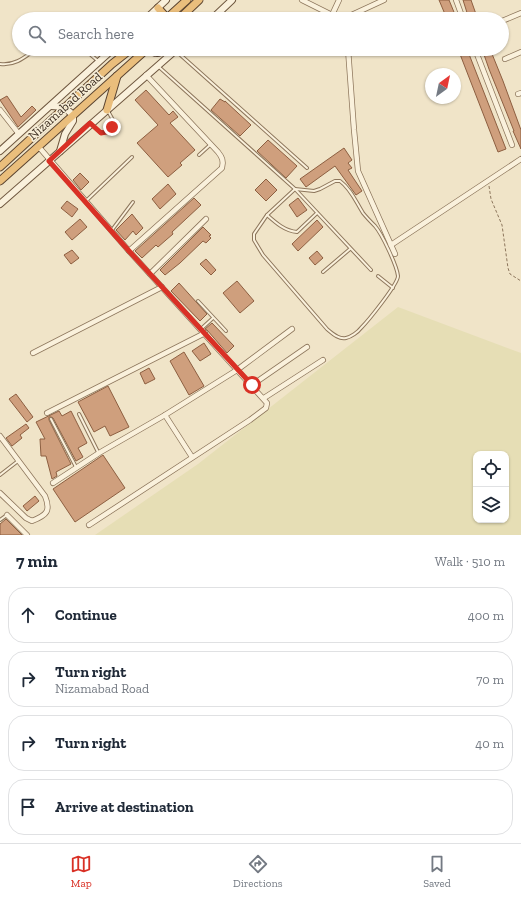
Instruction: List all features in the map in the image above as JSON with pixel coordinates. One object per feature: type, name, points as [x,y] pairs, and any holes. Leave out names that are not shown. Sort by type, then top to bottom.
[{"type":"highway","points":[[174,12],[187,0]]},
{"type":"highway","points":[[186,12],[199,0]]},
{"type":"highway","name":"Nizamabad Road","points":[[0,167],[122,56]]},
{"type":"highway","name":"Nizamabad Road","points":[[0,181],[139,56]]},
{"type":"highway","points":[[107,110],[117,76]]},
{"type":"highway","points":[[77,98],[77,105],[83,106]]},
{"type":"main road","points":[[219,12],[232,0]]},
{"type":"main road","points":[[153,12],[161,3]]},
{"type":"main road","name":"Nizamabad Road","points":[[0,152],[105,56]]},
{"type":"main road","points":[[0,204],[90,123],[169,56]]},
{"type":"main road","points":[[52,106],[66,108],[73,115],[73,121],[64,134],[60,151]]},
{"type":"street","points":[[302,0],[326,12]]},
{"type":"street","points":[[333,12],[339,0]]},
{"type":"street","points":[[359,12],[384,0]]},
{"type":"street","points":[[456,0],[460,12]]},
{"type":"street","points":[[509,18],[521,13]]},
{"type":"street","points":[[505,60],[521,52]]},
{"type":"street","points":[[349,56],[358,171],[395,254]]},
{"type":"street","points":[[478,56],[512,145]]},
{"type":"street","points":[[129,251],[222,168],[223,161],[222,157],[211,144],[146,75]]},
{"type":"street","points":[[0,110],[19,134]]},
{"type":"street","points":[[38,146],[49,161],[85,202],[267,403],[266,408],[250,420],[89,525]]},
{"type":"street","points":[[391,245],[521,159]]},
{"type":"street","points":[[150,274],[206,219]]},
{"type":"street","points":[[33,353],[162,286]]},
{"type":"street","points":[[53,482],[238,370],[292,329]]},
{"type":"street","points":[[47,413],[203,332]]},
{"type":"street","points":[[252,385],[307,347]]},
{"type":"street","points":[[264,398],[323,360]]},
{"type":"street","points":[[165,415],[192,457]]},
{"type":"street","points":[[0,436],[45,496],[49,505],[43,516],[32,521],[26,518],[0,493]]},
{"type":"street","points":[[7,515],[27,535]]},
{"type":"lane","points":[[0,64],[19,62],[27,56]]},
{"type":"lane","points":[[92,56],[99,62]]},
{"type":"lane","points":[[183,56],[307,168]]},
{"type":"lane","points":[[158,66],[295,189],[371,270]]},
{"type":"lane","points":[[90,123],[101,133],[106,132],[112,127],[114,122],[107,110]]},
{"type":"lane","points":[[199,155],[211,144]]},
{"type":"lane","points":[[85,202],[132,157]]},
{"type":"lane","points":[[338,181],[349,189],[367,218],[376,227],[386,244],[398,277],[393,288],[361,329],[345,338],[340,338],[334,335],[286,284],[256,245],[254,240],[254,234],[267,215],[295,189],[314,191],[338,181]]},
{"type":"lane","points":[[111,231],[133,202]]},
{"type":"lane","points":[[267,215],[286,230],[297,232],[316,213]]},
{"type":"lane","points":[[323,272],[350,249]]},
{"type":"lane","points":[[378,276],[393,288]]},
{"type":"lane","points":[[198,301],[226,331]]},
{"type":"lane","points":[[203,332],[213,318]]},
{"type":"lane","points":[[78,414],[99,453]]},
{"type":"lane","points":[[51,419],[76,468]]},
{"type":"lane","points":[[0,475],[18,460]]},
{"type":"lane","points":[[0,520],[7,515]]},
{"type":"path","points":[[487,182],[491,199],[502,225],[510,274],[521,281]]},
{"type":"shaded area","points":[[398,307],[521,353],[521,535],[95,535],[198,464]]},
{"type":"building","points":[[439,0],[449,0],[454,12],[444,12]]},
{"type":"building","points":[[463,0],[471,0],[475,12],[467,12]]},
{"type":"building","points":[[461,56],[470,56],[506,149],[498,152]]},
{"type":"building","points":[[484,56],[493,56],[503,81],[521,130],[521,149],[513,131]]},
{"type":"building","points":[[146,90],[169,115],[173,111],[178,117],[170,123],[195,150],[180,163],[182,165],[168,177],[137,143],[158,125],[135,100]]},
{"type":"building","points":[[7,96],[21,117],[32,106],[36,110],[18,127],[0,100]]},
{"type":"building","points":[[220,99],[225,101],[251,125],[240,136],[211,110]]},
{"type":"building","points":[[268,140],[297,166],[286,178],[257,151]]},
{"type":"building","points":[[344,148],[352,160],[348,163],[352,168],[348,170],[362,191],[356,195],[335,166],[306,187],[300,179]]},
{"type":"building","points":[[80,173],[89,182],[81,190],[73,180]]},
{"type":"building","points":[[266,179],[277,190],[266,201],[255,190]]},
{"type":"building","points":[[168,184],[176,194],[160,209],[152,199]]},
{"type":"building","points":[[194,198],[201,205],[172,232],[173,234],[158,247],[156,245],[142,258],[135,251]]},
{"type":"building","points":[[298,198],[307,210],[297,217],[289,205]]},
{"type":"building","points":[[67,201],[78,209],[72,217],[61,208]]},
{"type":"building","points":[[132,214],[143,228],[136,235],[133,231],[125,240],[116,230]]},
{"type":"building","points":[[80,219],[87,227],[72,240],[65,232]]},
{"type":"building","points":[[317,220],[323,227],[298,251],[292,244]]},
{"type":"building","points":[[203,227],[211,235],[209,236],[211,238],[206,243],[203,241],[165,275],[160,270]]},
{"type":"building","points":[[72,250],[79,258],[71,264],[64,255]]},
{"type":"building","points":[[317,251],[323,258],[315,265],[309,258]]},
{"type":"building","points":[[206,259],[216,270],[211,275],[200,264]]},
{"type":"building","points":[[237,281],[254,301],[240,313],[223,293]]},
{"type":"building","points":[[179,283],[207,314],[200,321],[171,291]]},
{"type":"building","points":[[212,323],[234,346],[227,353],[205,329]]},
{"type":"building","points":[[204,343],[211,354],[200,361],[192,351]]},
{"type":"building","points":[[184,352],[204,386],[189,395],[170,361]]},
{"type":"building","points":[[149,368],[155,379],[145,384],[140,373]]},
{"type":"building","points":[[108,386],[129,427],[110,436],[105,426],[94,432],[78,402]]},
{"type":"building","points":[[16,394],[33,417],[27,422],[9,399]]},
{"type":"building","points":[[59,411],[62,416],[71,411],[87,443],[78,448],[83,457],[76,461],[53,418],[49,417],[49,420],[71,464],[56,472],[57,476],[52,479],[46,456],[41,456],[40,439],[45,439],[36,422]]},
{"type":"building","points":[[26,424],[29,428],[20,435],[22,438],[12,446],[6,438]]},
{"type":"building","points":[[103,455],[125,488],[75,522],[53,489]]},
{"type":"building","points":[[35,496],[39,501],[27,511],[23,506]]},
{"type":"building","points":[[6,519],[22,535],[0,535],[0,524]]},
{"type":"route","points":[[112,127],[106,132],[101,133],[90,123],[49,161],[252,385]]}]
